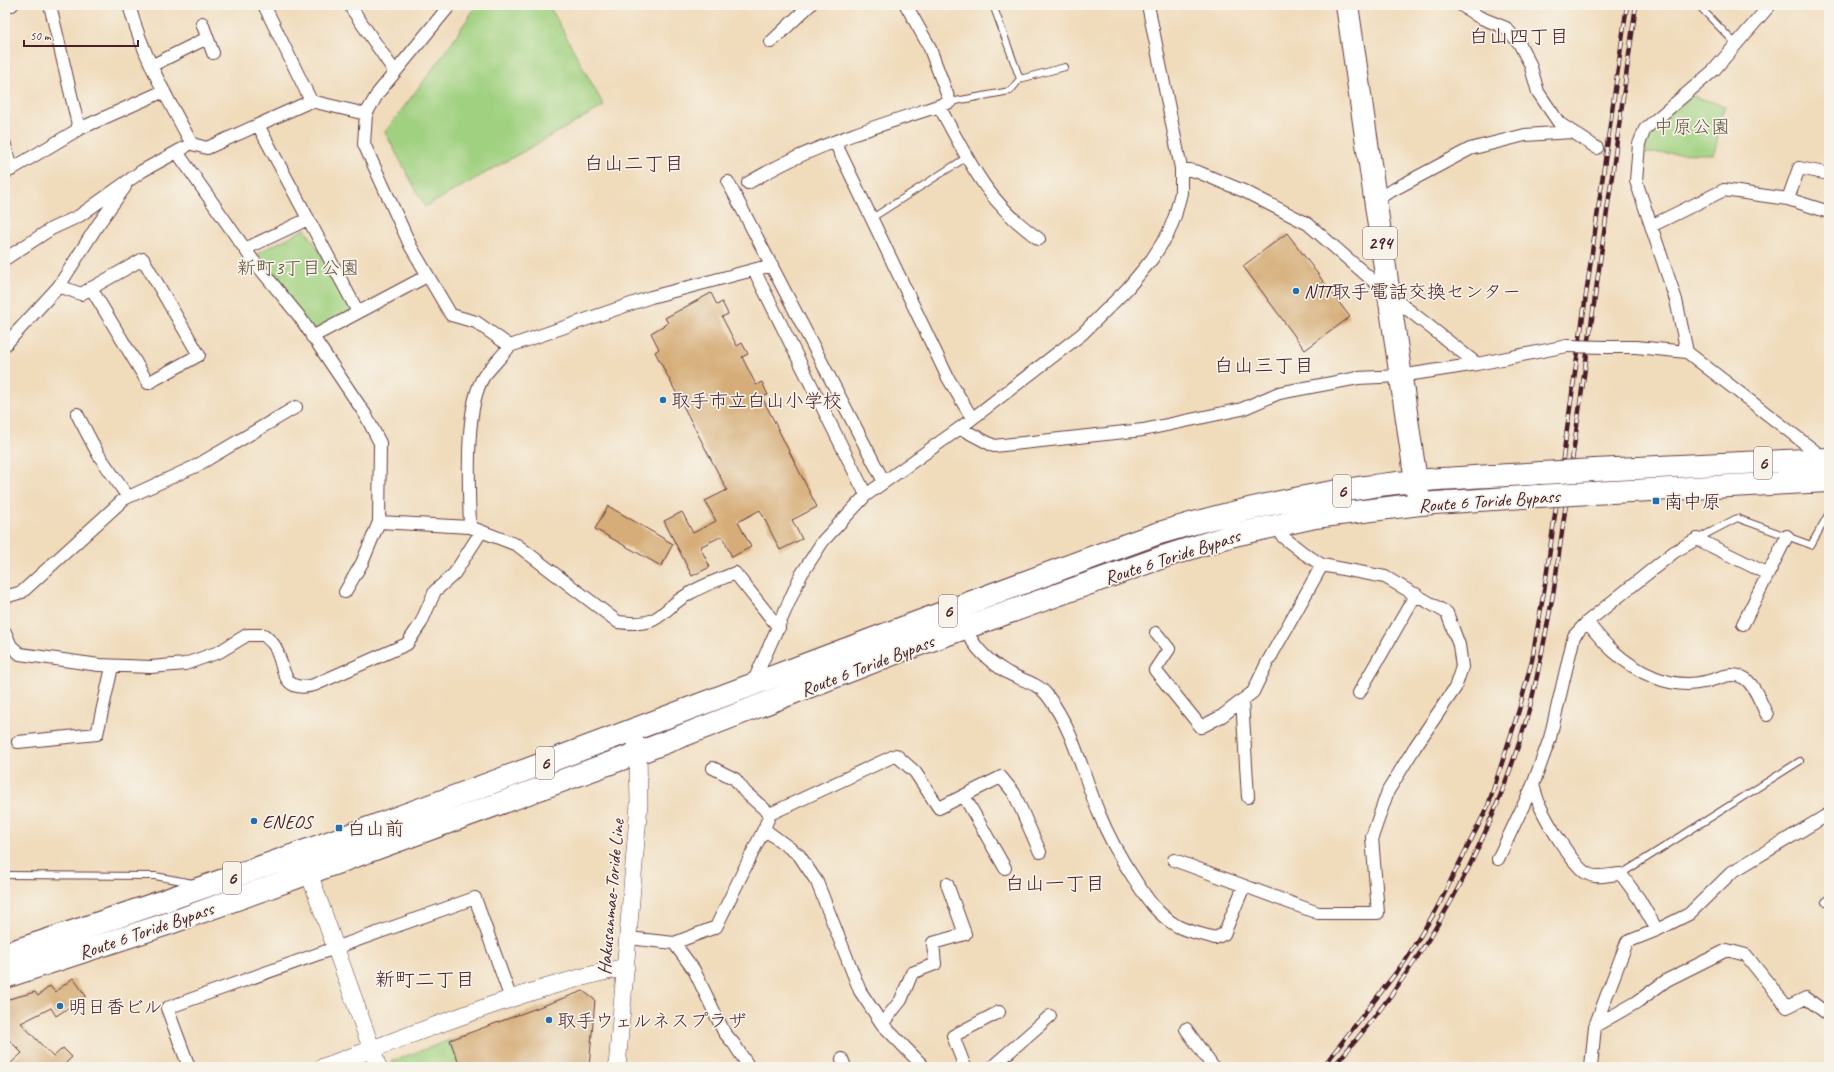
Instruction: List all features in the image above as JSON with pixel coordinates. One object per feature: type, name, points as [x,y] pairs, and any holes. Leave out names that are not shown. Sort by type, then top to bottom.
[{"type":"highway","name":"294","points":[[1347,5],[1387,293],[1420,504]]},
{"type":"highway","name":"Route 6 Toride Bypass","points":[[5,954],[324,846],[1156,534],[1221,515],[1268,504],[1367,486],[1542,472],[1828,460]]},
{"type":"highway","name":"Route 6 Toride Bypass","points":[[5,977],[173,922],[638,753],[965,628],[1163,557],[1230,536],[1278,524],[1369,509],[1420,504],[1591,493],[1829,481]]},
{"type":"street","points":[[5,5],[12,5]]},
{"type":"street","points":[[50,5],[79,129]]},
{"type":"street","points":[[129,5],[133,21],[164,91],[192,144]]},
{"type":"street","points":[[264,5],[311,101]]},
{"type":"street","points":[[353,5],[352,9],[395,72]]},
{"type":"street","points":[[450,5],[378,93],[366,114],[364,144],[427,276],[451,315],[476,322],[510,346]]},
{"type":"street","points":[[771,42],[810,5]]},
{"type":"street","points":[[906,5],[928,46],[945,104],[967,157],[986,190],[1006,213],[1020,226],[1039,239]]},
{"type":"street","points":[[752,686],[779,628],[801,575],[823,541],[866,495],[960,428],[1082,334],[1127,289],[1152,260],[1168,234],[1175,216],[1181,193],[1181,168],[1148,5]]},
{"type":"street","points":[[1461,5],[1479,18],[1506,28],[1519,42],[1530,64],[1538,92],[1559,123],[1597,148]]},
{"type":"street","points":[[1687,352],[1676,300],[1636,181],[1639,144],[1645,129],[1714,70],[1770,5]]},
{"type":"street","points":[[202,23],[213,53]]},
{"type":"street","points":[[153,65],[207,38]]},
{"type":"street","points":[[5,145],[8,171],[79,129],[164,91]]},
{"type":"street","points":[[5,259],[51,229],[79,216],[131,178],[192,144],[207,148],[311,101],[366,114]]},
{"type":"street","points":[[748,183],[792,160],[835,142],[884,123],[945,104]]},
{"type":"street","points":[[258,125],[358,312]]},
{"type":"street","points":[[1374,200],[1470,149],[1524,135],[1572,132]]},
{"type":"street","points":[[835,142],[948,378],[972,418]]},
{"type":"street","points":[[177,152],[245,249],[299,316],[365,414],[380,443],[379,522],[362,563],[345,592]]},
{"type":"street","points":[[1181,168],[1198,172],[1246,192],[1308,224],[1387,293],[1477,364]]},
{"type":"street","points":[[1788,199],[1799,168],[1829,174]]},
{"type":"street","points":[[5,345],[60,286],[97,226],[131,178]]},
{"type":"street","points":[[728,182],[884,482]]},
{"type":"street","points":[[1651,226],[1724,190],[1788,199],[1829,212]]},
{"type":"street","points":[[245,249],[308,219]]},
{"type":"street","points":[[60,286],[81,294],[91,288],[143,258],[199,355],[148,383],[91,288]]},
{"type":"street","points":[[5,632],[12,646],[20,654],[112,666],[150,667],[185,664],[219,652],[247,635],[264,636],[274,645],[285,678],[297,686],[304,688],[407,644],[418,628],[435,591],[454,574],[476,529],[469,455],[476,394],[484,377],[510,346],[651,297],[772,265]]},
{"type":"street","points":[[754,270],[866,495]]},
{"type":"street","points":[[312,337],[427,276]]},
{"type":"street","points":[[960,428],[994,446],[1143,430],[1242,409],[1279,393],[1358,378],[1400,376],[1477,364],[1567,346],[1636,347],[1687,352],[1828,460]]},
{"type":"street","points":[[5,597],[22,592],[128,497],[196,466],[296,407]]},
{"type":"street","points":[[78,414],[98,454],[128,497]]},
{"type":"street","points":[[379,522],[476,529],[517,545],[618,622],[638,624],[654,621],[691,592],[735,573],[779,628]]},
{"type":"street","points":[[1174,860],[1318,913],[1378,913],[1372,837],[1388,790],[1415,746],[1455,688],[1462,667],[1459,645],[1447,613],[1385,577],[1322,565],[1283,536],[1278,524]]},
{"type":"street","points":[[1743,624],[1787,536]]},
{"type":"street","points":[[1498,859],[1533,785],[1550,738],[1574,636],[1587,622],[1674,552],[1697,539],[1768,574]]},
{"type":"street","points":[[1156,633],[1169,649],[1155,670],[1201,728],[1222,716],[1253,692],[1267,662],[1322,565]]},
{"type":"street","points":[[1359,694],[1416,594]]},
{"type":"street","points":[[1587,622],[1611,650],[1642,672],[1665,682],[1685,684],[1703,683],[1732,674],[1743,677],[1750,683],[1767,715]]},
{"type":"street","points":[[965,628],[974,645],[989,660],[1008,673],[1032,683],[1046,693],[1062,717],[1076,748],[1098,811],[1119,856],[1152,907],[1178,927],[1215,938],[1224,934],[1244,886]]},
{"type":"street","points":[[18,742],[97,734],[112,666]]},
{"type":"street","points":[[1242,700],[1248,797]]},
{"type":"street","name":"Hakusanmae-Toride Line","points":[[617,1067],[639,804],[638,753],[633,731]]},
{"type":"street","points":[[628,938],[674,943],[716,927],[770,814],[896,754],[915,772],[939,808],[1001,777],[1014,793],[1040,852]]},
{"type":"street","points":[[713,768],[735,779],[745,792],[770,814]]},
{"type":"street","points":[[1533,785],[1540,806],[1552,828],[1572,858],[1586,874],[1594,877],[1610,874],[1621,874],[1639,899],[1657,930]]},
{"type":"street","points":[[964,796],[1005,868]]},
{"type":"street","points":[[1591,1067],[1595,1026],[1628,942],[1689,914],[1732,872],[1829,814]]},
{"type":"street","points":[[764,829],[799,854],[817,882],[860,991],[882,1024],[924,1067]]},
{"type":"street","points":[[309,873],[378,1067]]},
{"type":"street","points":[[882,1024],[901,1000],[912,973],[936,964],[933,942],[965,934],[947,884]]},
{"type":"street","points":[[189,1067],[167,1008],[475,898],[511,999]]},
{"type":"street","points":[[674,943],[694,970],[724,1032],[749,1067]]},
{"type":"street","points":[[1595,1026],[1637,1002],[1667,980],[1727,950],[1746,955],[1786,1007],[1806,998],[1829,1015]]},
{"type":"street","points":[[323,1067],[511,999],[592,974],[626,967]]},
{"type":"street","points":[[965,1067],[953,1036],[999,1012]]},
{"type":"street","points":[[992,1067],[1050,1016]]},
{"type":"street","points":[[1186,1029],[1213,1067]]},
{"type":"lane","points":[[993,5],[1020,79]]},
{"type":"lane","points":[[1698,5],[1736,44]]},
{"type":"lane","points":[[945,104],[1010,91],[1020,79],[1065,67]]},
{"type":"lane","points":[[872,218],[967,157]]},
{"type":"lane","points":[[1697,539],[1738,518],[1811,545],[1829,513]]},
{"type":"lane","points":[[1621,874],[1800,761]]},
{"type":"lane","points":[[5,875],[155,876],[209,886]]},
{"type":"green space","points":[[477,5],[549,5],[604,106],[425,207],[385,132],[441,58]]},
{"type":"green space","name":"中原公園","points":[[1686,94],[1725,106],[1714,154],[1638,153],[1639,144]]},
{"type":"green space","name":"新町3丁目公園","points":[[305,229],[358,312],[312,337],[258,253]]},
{"type":"green space","points":[[450,1040],[460,1067],[394,1067],[392,1061]]},
{"type":"building","name":"NTT取手電話交換センター","points":[[1287,233],[1350,317],[1305,350],[1243,266]]},
{"type":"building","points":[[711,293],[717,305],[722,302],[728,314],[722,317],[737,346],[742,343],[748,354],[742,357],[756,385],[762,382],[768,395],[762,397],[817,507],[792,520],[802,539],[780,550],[760,510],[738,522],[751,547],[732,557],[722,536],[700,547],[710,567],[692,576],[664,521],[682,512],[693,533],[716,521],[705,501],[727,490],[655,352],[659,349],[651,333],[668,323],[665,318]]},
{"type":"building","points":[[608,506],[673,544],[661,566],[595,529]]},
{"type":"building","points":[[73,978],[86,996],[56,1016],[51,1008],[21,1023],[53,1057],[63,1048],[72,1057],[62,1067],[7,1067],[22,1053],[5,1036],[5,1000],[35,992],[38,996],[50,986],[55,992]]},
{"type":"building","name":"取手ウェルネスプラザ","points":[[583,991],[595,1000],[589,1067],[460,1067],[450,1040]]},
{"type":"railway","points":[[1323,1067],[1405,961],[1436,910],[1488,806],[1519,710],[1532,660],[1545,585],[1627,5]]},
{"type":"railway","points":[[1333,1067],[1397,987],[1451,902],[1474,857],[1494,811],[1512,764],[1528,714],[1539,668],[1554,589],[1636,5]]},
{"type":"place","name":"NTT取手電話交換センター","points":[[1296,291]]},
{"type":"place","name":"取手市立白山小学校","points":[[663,400]]},
{"type":"place","name":"南中原","points":[[1656,501]]},
{"type":"place","name":"ENEOS","points":[[254,821]]},
{"type":"place","name":"白山前","points":[[339,828]]},
{"type":"place","name":"明日香ビル","points":[[60,1006]]},
{"type":"place","name":"取手ウェルネスプラザ","points":[[549,1020]]},
{"type":"district","name":"白山四丁目","points":[[1519,36]]},
{"type":"district","name":"白山二丁目","points":[[634,163]]},
{"type":"district","name":"白山三丁目","points":[[1264,365]]},
{"type":"district","name":"白山一丁目","points":[[1055,883]]},
{"type":"district","name":"新町二丁目","points":[[425,979]]}]
